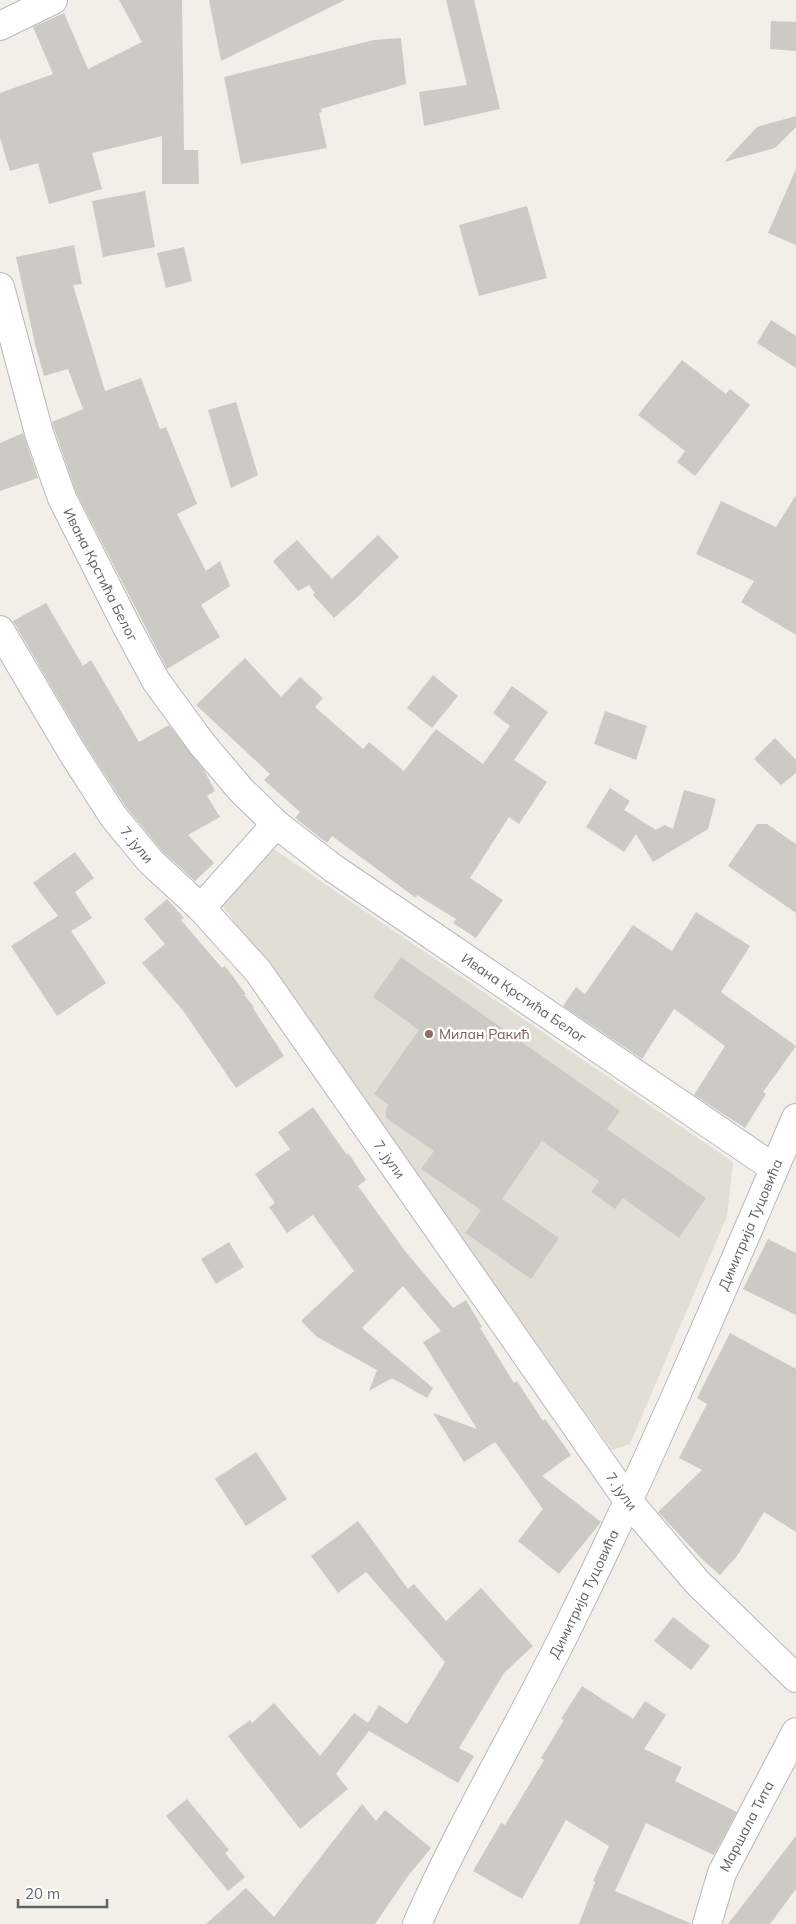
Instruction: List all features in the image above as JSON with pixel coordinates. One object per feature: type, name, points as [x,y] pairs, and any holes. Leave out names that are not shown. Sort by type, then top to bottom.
[{"type":"street","points":[[0,26],[53,0]]},
{"type":"street","name":"Ивана Крстића Белог","points":[[0,288],[39,433],[62,498],[156,681],[202,744],[241,790],[276,824],[333,868],[774,1168]]},
{"type":"street","name":"7. јули","points":[[0,630],[72,752],[113,816],[134,844],[201,908],[258,971],[629,1502],[697,1582],[796,1678]]},
{"type":"street","points":[[201,908],[276,824]]},
{"type":"street","name":"Димитрија Туцовића","points":[[417,1924],[436,1880],[568,1627],[629,1502],[796,1118]]},
{"type":"street","name":"Маршала Тита","points":[[707,1924],[722,1873],[796,1732]]},
{"type":"shaded area","name":"Милан Ракић","points":[[272,848],[733,1162],[727,1216],[630,1444],[612,1450],[222,905]]},
{"type":"building","points":[[119,0],[182,0],[184,150],[198,150],[199,184],[162,184],[162,136],[92,153],[102,189],[49,204],[38,163],[10,171],[0,138],[0,93],[53,74],[33,27],[64,13],[88,69],[142,42]]},
{"type":"building","points":[[209,0],[345,0],[221,61]]},
{"type":"building","points":[[446,0],[474,0],[500,109],[424,126],[419,92],[467,85]]},
{"type":"building","points":[[771,21],[796,22],[796,51],[770,49]]},
{"type":"building","points":[[401,38],[406,84],[321,109],[322,112],[319,113],[327,148],[241,164],[224,77],[374,40]]},
{"type":"building","points":[[796,116],[796,127],[775,148],[724,162],[757,127]]},
{"type":"building","points":[[796,169],[796,245],[768,233]]},
{"type":"building","points":[[145,191],[155,247],[103,257],[92,201]]},
{"type":"building","points":[[527,206],[547,278],[479,296],[459,225]]},
{"type":"building","points":[[74,245],[82,284],[73,285],[105,391],[141,378],[160,429],[166,427],[197,504],[177,514],[206,571],[220,561],[230,586],[201,605],[220,637],[167,669],[76,492],[52,422],[83,409],[68,369],[44,376],[16,257]]},
{"type":"building","points":[[184,247],[192,281],[166,288],[157,253]]},
{"type":"building","points":[[771,320],[796,336],[796,368],[757,343]]},
{"type":"building","points":[[682,360],[726,394],[730,389],[750,405],[695,476],[677,462],[685,451],[638,415]]},
{"type":"building","points":[[236,402],[258,475],[231,488],[208,410]]},
{"type":"building","points":[[23,433],[38,478],[0,491],[0,443]]},
{"type":"building","points":[[796,495],[796,635],[741,602],[754,581],[696,554],[721,501],[776,527]]},
{"type":"building","points":[[378,535],[399,557],[334,618],[313,595],[315,593],[309,585],[298,591],[273,561],[297,540],[332,579]]},
{"type":"building","points":[[46,603],[83,666],[91,660],[139,742],[169,725],[204,770],[215,791],[207,796],[220,817],[188,835],[214,863],[195,881],[162,851],[126,807],[85,744],[13,621]]},
{"type":"building","points":[[245,658],[281,697],[300,677],[323,698],[315,707],[363,749],[369,742],[404,771],[436,729],[483,764],[510,726],[493,713],[512,686],[548,712],[514,760],[547,782],[519,824],[509,817],[470,878],[503,900],[476,938],[453,923],[456,919],[417,895],[416,898],[332,836],[327,843],[295,818],[300,812],[264,780],[270,774],[196,705]]},
{"type":"building","points":[[433,675],[458,696],[432,728],[407,708]]},
{"type":"building","points":[[605,711],[647,726],[636,760],[594,744]]},
{"type":"building","points":[[775,738],[796,760],[796,773],[781,785],[754,759]]},
{"type":"building","points":[[610,788],[630,801],[624,810],[656,830],[665,825],[673,829],[684,790],[716,799],[708,829],[653,862],[636,834],[624,852],[586,827]]},
{"type":"building","points":[[757,824],[767,824],[796,844],[796,913],[728,866]]},
{"type":"building","points":[[75,852],[94,878],[75,892],[92,918],[71,931],[106,983],[57,1016],[11,946],[58,916],[33,883]]},
{"type":"building","points":[[167,899],[184,918],[181,920],[222,968],[225,966],[246,994],[244,995],[254,1007],[284,1056],[236,1088],[184,1012],[142,963],[165,944],[144,919]]},
{"type":"building","points":[[696,912],[750,946],[721,992],[796,1046],[763,1092],[766,1094],[745,1128],[694,1095],[725,1046],[674,1009],[642,1059],[563,1006],[576,987],[585,994],[633,925],[672,951]]},
{"type":"building","points":[[401,957],[620,1111],[607,1129],[706,1198],[679,1238],[623,1198],[615,1209],[591,1192],[599,1181],[542,1141],[502,1199],[559,1238],[531,1279],[465,1233],[481,1210],[421,1169],[434,1151],[386,1118],[386,1109],[389,1105],[374,1094],[419,1030],[373,997]]},
{"type":"building","points":[[313,1107],[347,1155],[349,1154],[366,1180],[358,1186],[405,1251],[453,1308],[466,1300],[482,1327],[480,1328],[514,1383],[517,1381],[543,1421],[545,1419],[571,1455],[542,1476],[601,1522],[559,1574],[518,1541],[543,1509],[495,1442],[464,1462],[433,1413],[477,1429],[423,1342],[441,1331],[403,1286],[362,1328],[433,1388],[427,1398],[392,1378],[369,1391],[377,1370],[317,1337],[301,1321],[354,1271],[313,1215],[287,1233],[269,1207],[275,1203],[255,1174],[290,1149],[278,1132]]},
{"type":"building","points":[[768,1239],[796,1253],[796,1315],[743,1289]]},
{"type":"building","points":[[229,1242],[244,1267],[216,1284],[201,1259]]},
{"type":"building","points":[[730,1333],[796,1369],[796,1532],[764,1512],[737,1556],[720,1575],[703,1560],[658,1512],[702,1470],[679,1458],[707,1404],[697,1398]]},
{"type":"building","points":[[256,1452],[287,1499],[246,1526],[215,1479]]},
{"type":"building","points":[[358,1521],[408,1589],[414,1584],[446,1621],[481,1588],[533,1646],[504,1673],[459,1748],[474,1756],[458,1783],[369,1731],[336,1774],[348,1789],[300,1829],[228,1736],[250,1720],[252,1723],[274,1703],[320,1756],[354,1713],[368,1723],[379,1705],[407,1724],[445,1662],[366,1572],[338,1593],[311,1556]]},
{"type":"building","points":[[673,1617],[710,1646],[691,1670],[654,1641]]},
{"type":"building","points":[[582,1686],[633,1719],[645,1701],[666,1715],[644,1749],[682,1767],[675,1781],[737,1812],[714,1855],[646,1823],[615,1891],[692,1924],[579,1924],[595,1882],[593,1881],[609,1846],[566,1820],[522,1899],[473,1871],[501,1823],[505,1825],[544,1760],[541,1758],[564,1720],[561,1719]]},
{"type":"building","points":[[187,1799],[229,1850],[225,1853],[245,1877],[228,1891],[166,1816]]},
{"type":"building","points":[[362,1804],[376,1821],[385,1810],[431,1848],[408,1876],[375,1924],[206,1924],[246,1888],[274,1917]]},
{"type":"building","points":[[796,1836],[796,1889],[770,1924],[728,1924]]},
{"type":"place","name":"Милан Ракић","points":[[429,1034]]}]
